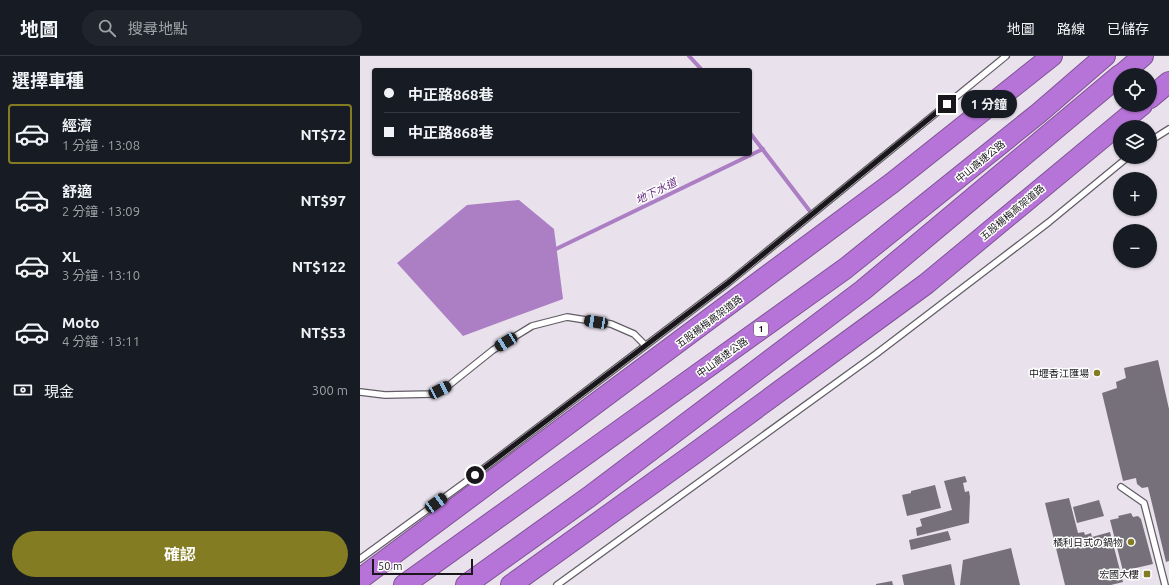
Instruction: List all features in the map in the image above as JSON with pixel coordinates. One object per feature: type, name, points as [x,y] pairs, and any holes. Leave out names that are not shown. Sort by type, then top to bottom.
[{"type":"highway","name":"五股楊梅高架道路","points":[[360,579],[879,193],[1052,56]]},
{"type":"highway","name":"中山高速公路","points":[[404,585],[846,268],[998,146],[1105,56]]},
{"type":"highway","points":[[1128,68],[1143,56]]},
{"type":"highway","points":[[466,585],[589,497],[863,290],[1113,81]]},
{"type":"highway","points":[[1157,92],[1169,82]]},
{"type":"highway","name":"五股楊梅高架道路","points":[[511,585],[926,284],[1134,112]]},
{"type":"lane","points":[[360,558],[475,475],[728,283],[1006,56]]},
{"type":"lane","points":[[1157,137],[1169,129]]},
{"type":"lane","points":[[557,585],[876,354],[1049,222],[1119,164]]},
{"type":"lane","points":[[360,392],[385,395],[433,394],[448,386],[493,350],[532,326],[567,317],[611,324],[634,334],[645,345]]},
{"type":"lane","points":[[1121,487],[1144,503],[1165,585]]},
{"type":"shaded area","points":[[519,200],[554,229],[563,299],[463,336],[397,263],[467,205]]},
{"type":"building","points":[[1158,360],[1169,409],[1169,561],[1166,562],[1148,487],[1142,488],[1137,484],[1136,478],[1123,481],[1102,393],[1117,388],[1116,382],[1126,378],[1124,368]]},
{"type":"building","points":[[965,476],[967,482],[963,483],[965,492],[969,491],[970,497],[969,523],[917,536],[916,528],[922,526],[920,519],[952,510],[944,481]]},
{"type":"building","points":[[935,485],[941,508],[907,516],[902,495],[911,493],[911,491]]},
{"type":"building","points":[[1069,498],[1078,533],[1084,532],[1085,535],[1091,533],[1092,537],[1110,532],[1123,582],[1111,585],[1065,585],[1045,503]]},
{"type":"building","points":[[1099,500],[1104,516],[1077,523],[1073,507]]},
{"type":"building","name":"橘利日式の鍋物","points":[[1131,513],[1133,517],[1138,516],[1141,519],[1153,564],[1123,571],[1110,520],[1119,518],[1118,516]]},
{"type":"building","points":[[948,531],[951,540],[911,550],[909,540]]},
{"type":"building","points":[[1011,548],[1020,585],[960,585],[963,560]]},
{"type":"building","points":[[951,564],[955,585],[904,585],[902,575]]},
{"type":"building","points":[[892,581],[893,585],[876,585],[876,584]]},
{"type":"waterway","points":[[689,56],[700,68]]},
{"type":"waterway","points":[[752,136],[809,210]]},
{"type":"waterway","name":"地下水道","points":[[752,154],[763,149]]},
{"type":"waterway","name":"地下水道","points":[[556,249],[749,156]]},
{"type":"place","name":"中壢香江匯場","points":[[1097,373]]},
{"type":"place","name":"橘利日式の鍋物","points":[[1131,542]]},
{"type":"place","name":"宏國大樓","points":[[1147,574]]},
{"type":"route","points":[[475,475],[728,283],[947,104]]}]
